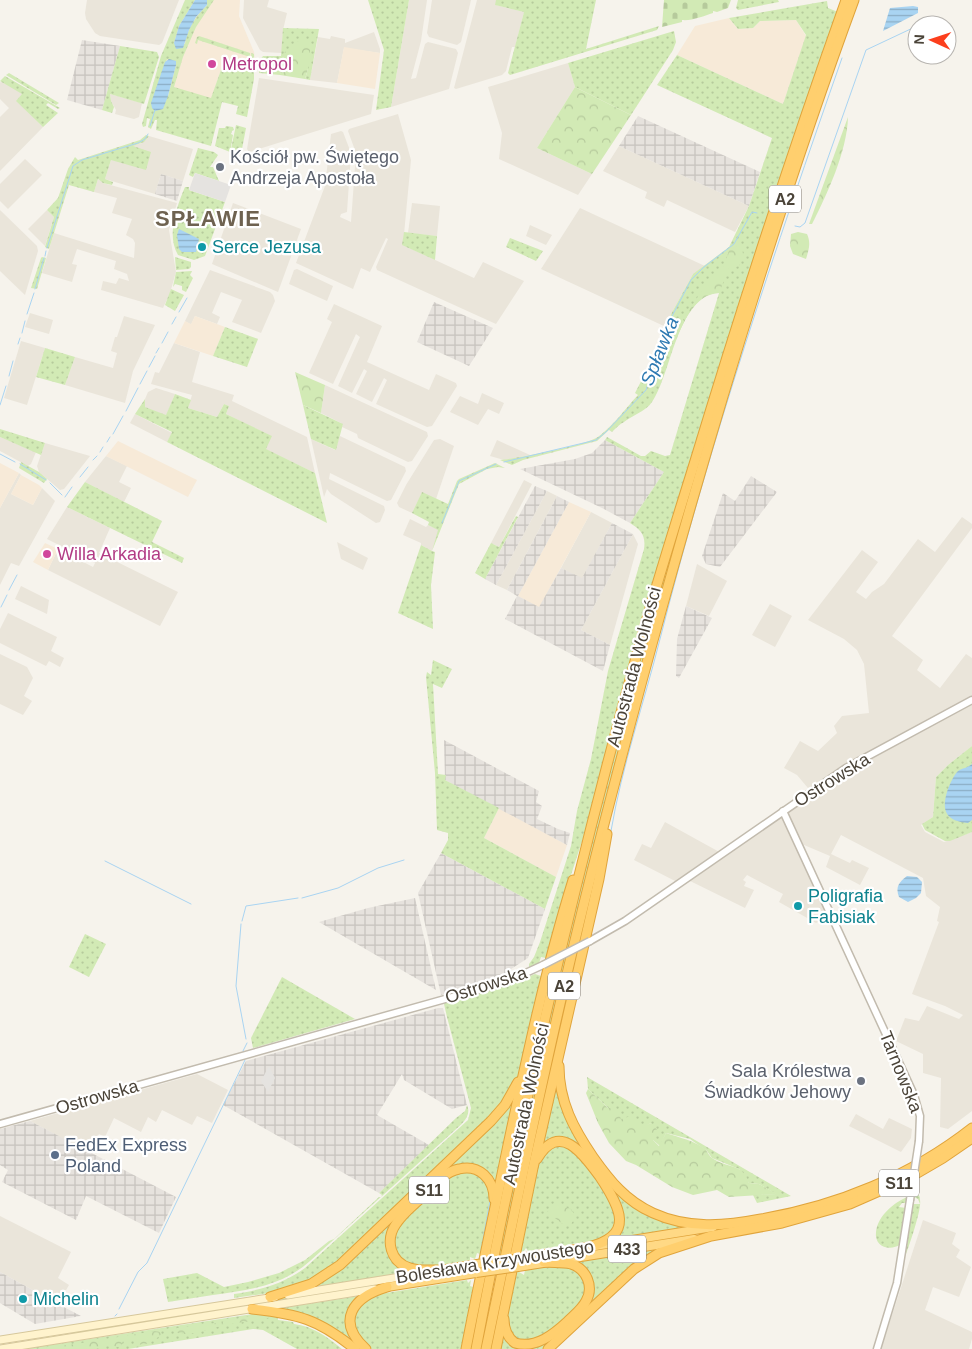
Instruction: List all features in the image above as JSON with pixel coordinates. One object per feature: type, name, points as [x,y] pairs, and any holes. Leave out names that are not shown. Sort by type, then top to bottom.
[{"type":"highway","name":"Autostrada Wolności","points":[[469,1348],[591,830],[645,627],[714,398],[775,208],[846,0]]},
{"type":"highway","name":"Autostrada Wolności","points":[[486,1349],[544,1072],[586,894],[617,775],[721,400],[785,199],[854,0]]},
{"type":"highway","points":[[496,1349],[533,1168],[599,879],[617,775]]},
{"type":"highway","points":[[493,1214],[559,924],[583,848],[591,830]]},
{"type":"highway","points":[[561,1043],[559,1082],[568,1114],[584,1144],[616,1188],[640,1206],[669,1220],[694,1224],[727,1225]]},
{"type":"highway","points":[[270,1297],[311,1284],[329,1274],[349,1257],[495,1117],[516,1088],[528,1054]]},
{"type":"highway","name":"Bolesława Krzywoustego","points":[[440,1270],[727,1225],[804,1210],[865,1190],[921,1162],[972,1128]]},
{"type":"highway","name":"Bolesława Krzywoustego","points":[[388,1287],[782,1224],[850,1204],[907,1179],[972,1138]]},
{"type":"highway","points":[[533,1168],[542,1150],[546,1146],[557,1142],[573,1145],[588,1161],[614,1200],[620,1217],[617,1228],[611,1237],[603,1243],[588,1247]]},
{"type":"highway","name":"S11","points":[[440,1270],[410,1268],[403,1265],[395,1257],[390,1246],[390,1236],[402,1216],[445,1175],[465,1168],[480,1171],[489,1180],[494,1190],[493,1214],[469,1348]]},
{"type":"highway","name":"S11","points":[[548,1349],[640,1264],[668,1249],[711,1236]]},
{"type":"highway","points":[[504,1307],[504,1325],[509,1337],[519,1345],[529,1347],[546,1340],[581,1308],[587,1301],[590,1284],[584,1273],[571,1264],[544,1262]]},
{"type":"highway","points":[[366,1349],[352,1331],[350,1320],[352,1311],[363,1298],[388,1287]]},
{"type":"highway","points":[[252,1309],[288,1313],[310,1320],[331,1330],[355,1349]]},
{"type":"main road","name":"Bolesława Krzywoustego","points":[[0,1340],[440,1270]]},
{"type":"main road","name":"Bolesława Krzywoustego","points":[[0,1349],[388,1287]]},
{"type":"street","name":"Ostrowska","points":[[0,1124],[495,985],[517,977],[590,941],[625,921],[846,768],[972,700]]},
{"type":"street","name":"Tarnowska","points":[[783,811],[914,1095],[920,1116],[919,1141],[897,1283],[877,1349]]},
{"type":"shaded area","points":[[87,0],[179,0],[162,43],[159,45],[100,36],[95,33],[86,19]]},
{"type":"shaded area","points":[[189,0],[240,0],[239,16],[254,52],[255,60],[250,71],[222,67],[211,99],[156,83]]},
{"type":"shaded area","points":[[244,0],[269,0],[267,7],[287,13],[283,30],[282,53],[263,52],[260,50],[243,18]]},
{"type":"shaded area","points":[[409,0],[427,0],[421,41],[411,79],[416,78],[425,44],[428,42],[456,49],[458,53],[449,89],[391,107]]},
{"type":"shaded area","points":[[432,0],[471,0],[461,42],[457,45],[429,37],[427,33]]},
{"type":"shaded area","points":[[477,0],[496,0],[496,5],[524,12],[515,47],[512,47],[506,71],[502,75],[456,89],[454,88]]},
{"type":"shaded area","points":[[729,18],[738,29],[753,28],[760,21],[796,20],[806,36],[783,104],[677,55],[695,26]]},
{"type":"shaded area","points":[[374,32],[380,53],[344,48],[337,83],[310,80],[318,37],[330,39],[331,36],[345,39],[345,43]]},
{"type":"shaded area","points":[[82,40],[120,46],[102,110],[67,100]]},
{"type":"shaded area","points":[[344,47],[380,53],[375,89],[337,83]]},
{"type":"shaded area","points":[[568,63],[575,87],[537,148],[592,174],[578,195],[499,159],[502,133],[488,87]]},
{"type":"shaded area","points":[[259,78],[374,95],[371,114],[249,152],[247,149]]},
{"type":"shaded area","points":[[1,81],[23,94],[17,101],[43,127],[0,171],[0,117],[9,108],[0,99]]},
{"type":"shaded area","points":[[110,94],[142,103],[139,117],[134,119],[115,114],[116,110],[111,101]]},
{"type":"shaded area","points":[[398,114],[411,160],[403,245],[474,278],[483,262],[524,281],[496,324],[377,270],[376,267],[388,239],[386,238],[370,272],[361,268],[353,289],[296,263],[325,186],[331,134],[343,132],[351,153],[347,212],[341,214],[340,217],[351,222],[356,153],[348,131],[349,129]]},
{"type":"shaded area","points":[[638,116],[760,172],[749,206],[619,146]]},
{"type":"shaded area","points":[[149,136],[193,149],[183,181],[161,174],[155,194],[105,179],[111,160],[132,146],[142,143]]},
{"type":"shaded area","points":[[619,146],[749,206],[735,232],[667,200],[664,207],[645,198],[647,192],[603,171]]},
{"type":"shaded area","points":[[25,159],[42,175],[8,209],[0,201],[0,184]]},
{"type":"shaded area","points":[[195,173],[231,185],[225,202],[189,190]]},
{"type":"shaded area","points":[[161,174],[183,181],[177,201],[155,194]]},
{"type":"shaded area","points":[[98,179],[103,183],[177,203],[169,230],[176,272],[163,308],[101,290],[103,281],[116,284],[119,278],[129,281],[127,274],[114,269],[116,261],[77,249],[72,264],[77,265],[72,282],[42,273],[54,233],[134,258],[135,243],[133,239],[126,235],[132,219],[112,213],[117,198],[94,192]]},
{"type":"shaded area","points":[[233,203],[301,229],[278,292],[212,264]]},
{"type":"shaded area","points":[[412,203],[440,206],[437,236],[408,233]]},
{"type":"shaded area","points":[[580,208],[705,266],[693,274],[666,327],[541,269]]},
{"type":"shaded area","points":[[0,210],[37,246],[38,251],[25,295],[0,271]]},
{"type":"shaded area","points":[[47,210],[54,217],[45,246],[28,229]]},
{"type":"shaded area","points":[[530,225],[552,235],[546,245],[526,236]]},
{"type":"shaded area","points":[[297,269],[333,286],[327,301],[289,284],[294,270]]},
{"type":"shaded area","points":[[210,270],[270,292],[273,295],[275,301],[261,333],[232,322],[242,300],[221,292],[212,313],[220,317],[217,324],[195,316],[191,325],[185,321]]},
{"type":"shaded area","points":[[434,302],[493,328],[469,366],[417,342]]},
{"type":"shaded area","points":[[334,304],[382,326],[367,362],[429,390],[436,374],[456,383],[457,386],[432,426],[427,427],[376,404],[387,380],[384,378],[372,402],[356,394],[367,371],[364,369],[352,393],[338,386],[360,337],[356,334],[333,384],[309,373],[332,322],[327,319]]},
{"type":"shaded area","points":[[30,313],[53,320],[49,334],[25,327]]},
{"type":"shaded area","points":[[124,316],[155,325],[133,371],[125,403],[65,385],[75,357],[113,368],[117,353],[111,351]]},
{"type":"shaded area","points":[[195,316],[225,327],[213,356],[174,343],[185,321],[191,324]]},
{"type":"shaded area","points":[[21,341],[45,348],[27,405],[4,398]]},
{"type":"shaded area","points":[[174,343],[200,352],[192,382],[234,395],[232,401],[307,437],[315,473],[265,449],[271,436],[226,414],[229,406],[224,404],[217,417],[188,408],[192,395],[151,384],[155,372],[159,373]]},
{"type":"shaded area","points":[[325,385],[427,432],[428,436],[412,461],[408,462],[358,438],[357,434],[342,427],[343,424],[321,413]]},
{"type":"shaded area","points":[[156,388],[175,394],[166,416],[145,407],[145,399],[148,392]]},
{"type":"shaded area","points":[[482,393],[504,403],[499,414],[488,409],[478,425],[450,412],[460,396],[478,404]]},
{"type":"shaded area","points":[[135,414],[172,433],[167,442],[130,423]]},
{"type":"shaded area","points":[[340,436],[405,467],[406,471],[391,500],[387,501],[330,473],[329,479],[384,506],[385,510],[380,522],[376,523],[331,494],[327,489],[324,497],[311,439],[335,450]]},
{"type":"shaded area","points":[[0,437],[36,452],[31,464],[28,466],[0,451]]},
{"type":"shaded area","points":[[440,439],[454,446],[436,499],[422,493],[412,513],[399,507],[397,503],[406,485],[434,440]]},
{"type":"shaded area","points":[[497,440],[530,455],[504,460],[490,456]]},
{"type":"shaded area","points":[[605,440],[664,472],[630,523],[520,469],[575,459],[592,453]]},
{"type":"shaded area","points":[[118,441],[197,480],[188,497],[106,456]]},
{"type":"shaded area","points":[[45,443],[90,456],[64,489],[60,490],[39,472],[37,466]]},
{"type":"shaded area","points":[[106,456],[127,466],[119,482],[131,488],[124,502],[85,482]]},
{"type":"shaded area","points":[[0,463],[19,473],[0,508]]},
{"type":"shaded area","points":[[19,473],[21,475],[11,494],[33,505],[42,488],[55,501],[19,566],[11,563],[0,585],[0,508]]},
{"type":"shaded area","points":[[21,475],[42,488],[33,505],[11,494]]},
{"type":"shaded area","points":[[751,476],[777,492],[720,567],[706,564],[702,556],[723,493],[735,501]]},
{"type":"shaded area","points":[[524,480],[532,484],[499,547],[491,543]]},
{"type":"shaded area","points":[[535,486],[547,491],[496,585],[485,579]]},
{"type":"shaded area","points":[[547,491],[557,496],[507,590],[496,585]]},
{"type":"shaded area","points":[[557,496],[569,502],[518,596],[539,607],[561,568],[582,578],[612,523],[633,534],[581,630],[610,645],[603,671],[505,619],[517,596],[507,590]]},
{"type":"shaded area","points":[[569,502],[591,512],[539,608],[518,596]]},
{"type":"shaded area","points":[[67,507],[110,528],[99,553],[178,592],[160,626],[48,570],[58,549],[93,567],[95,563],[47,539]]},
{"type":"shaded area","points":[[591,512],[612,523],[582,579],[561,568]]},
{"type":"shaded area","points":[[962,517],[972,524],[972,528],[892,636],[923,660],[917,670],[940,688],[966,654],[972,658],[972,746],[936,777],[933,817],[921,825],[925,832],[944,842],[972,832],[972,1111],[948,1129],[940,1127],[941,1078],[923,1073],[923,1054],[896,1041],[905,1018],[919,1021],[927,1006],[959,1019],[963,1015],[912,994],[939,922],[937,921],[940,907],[926,896],[923,878],[841,835],[831,854],[850,863],[852,860],[869,868],[860,885],[826,867],[830,856],[797,842],[829,916],[816,923],[779,902],[783,894],[747,875],[743,880],[746,882],[744,886],[754,890],[745,908],[686,879],[679,883],[634,860],[642,844],[651,848],[665,822],[723,854],[813,794],[797,775],[784,768],[800,741],[818,751],[837,733],[834,726],[842,716],[869,713],[864,664],[857,650],[844,639],[808,620],[862,550],[878,562],[856,592],[866,599],[872,592],[884,584],[918,539],[935,552]]},
{"type":"shaded area","points":[[410,519],[426,527],[428,525],[439,530],[432,551],[421,545],[421,543],[403,535]]},
{"type":"shaded area","points":[[633,534],[638,544],[610,645],[581,630]]},
{"type":"shaded area","points":[[337,542],[368,558],[363,570],[341,559]]},
{"type":"shaded area","points":[[45,543],[58,549],[48,570],[33,562]]},
{"type":"shaded area","points":[[697,564],[727,581],[709,616],[686,606]]},
{"type":"shaded area","points":[[21,586],[49,600],[47,614],[15,599]]},
{"type":"shaded area","points":[[770,604],[792,616],[775,647],[752,635]]},
{"type":"shaded area","points":[[686,606],[712,618],[679,678],[676,676],[677,639]]},
{"type":"shaded area","points":[[8,613],[57,637],[51,651],[64,658],[60,667],[49,661],[46,666],[0,643],[0,629]]},
{"type":"shaded area","points":[[0,654],[27,667],[33,678],[24,696],[32,701],[23,715],[0,704]]},
{"type":"shaded area","points":[[444,740],[539,791],[536,802],[542,806],[537,819],[570,833],[567,845],[445,780]]},
{"type":"shaded area","points":[[499,808],[567,845],[556,877],[484,838]]},
{"type":"shaded area","points":[[441,853],[545,909],[528,958],[494,980],[441,995],[418,893]]},
{"type":"shaded area","points":[[415,898],[436,990],[319,922],[368,908]]},
{"type":"shaded area","points":[[443,1008],[467,1105],[452,1109],[404,1080],[402,1074],[377,1115],[429,1145],[379,1193],[223,1105],[246,1061]]},
{"type":"shaded area","points":[[269,1066],[275,1078],[268,1092],[261,1081]]},
{"type":"shaded area","points":[[197,1074],[228,1090],[212,1123],[197,1116],[192,1125],[162,1110],[156,1122],[148,1117],[141,1132],[114,1118],[105,1137],[99,1134],[88,1152],[30,1121]]},
{"type":"shaded area","points":[[856,1114],[883,1129],[889,1118],[912,1129],[911,1138],[901,1152],[849,1126]]},
{"type":"shaded area","points":[[30,1121],[176,1197],[159,1233],[86,1196],[76,1220],[2,1182],[8,1170],[0,1165],[0,1129]]},
{"type":"shaded area","points":[[0,1216],[71,1252],[58,1278],[69,1285],[58,1304],[0,1272]]},
{"type":"shaded area","points":[[923,1220],[956,1233],[952,1244],[960,1250],[956,1257],[971,1267],[959,1297],[933,1287],[925,1310],[972,1332],[969,1349],[881,1349]]},
{"type":"shaded area","points":[[0,1272],[81,1316],[35,1324],[0,1303]]},
{"type":"green space","points":[[185,0],[195,0],[179,26],[174,43],[185,44],[190,28],[207,5],[207,0],[214,0],[196,27],[183,57],[174,87],[211,98],[222,67],[249,71],[252,62],[251,53],[254,54],[254,79],[247,117],[236,114],[238,106],[222,102],[211,146],[156,130],[157,120],[155,120],[151,129],[148,127],[150,119],[147,118],[146,126],[143,127],[142,124],[161,56]],"holes":[[[167,59],[176,65],[168,96],[158,85]]]},
{"type":"green space","points":[[368,0],[409,0],[391,107],[376,110],[384,50]]},
{"type":"green space","points":[[496,0],[596,0],[586,49],[659,26],[657,30],[510,75],[508,73],[524,12],[495,5]]},
{"type":"green space","points":[[664,0],[731,0],[728,8],[662,27]]},
{"type":"green space","points":[[738,0],[778,0],[779,2],[738,10],[736,8]]},
{"type":"green space","points":[[827,1],[828,8],[838,12],[793,138],[720,363],[650,594],[613,724],[586,829],[554,927],[546,958],[541,957],[539,963],[529,968],[529,964],[540,942],[571,846],[577,811],[591,759],[608,671],[644,549],[642,533],[630,523],[664,472],[605,440],[607,437],[641,456],[645,456],[651,451],[665,456],[670,455],[719,293],[705,297],[694,306],[677,338],[659,390],[646,408],[612,432],[609,430],[597,441],[523,460],[512,465],[500,460],[580,444],[598,437],[609,428],[638,395],[635,393],[652,360],[655,361],[670,316],[693,274],[729,247],[749,206],[772,138],[657,85],[677,55],[783,104],[806,35],[796,20],[760,21],[753,28],[738,29],[729,18]]},
{"type":"green space","points":[[283,28],[319,29],[310,80],[305,79],[308,69],[293,48],[284,56],[280,75],[259,73],[260,60],[263,56],[281,56]]},
{"type":"green space","points":[[674,31],[676,42],[673,50],[631,115],[575,87],[568,63]]},
{"type":"green space","points":[[199,36],[250,53],[250,57],[198,40],[197,44],[195,43]]},
{"type":"green space","points":[[301,40],[311,42],[305,79],[280,75],[281,59],[284,53]]},
{"type":"green space","points":[[120,46],[157,52],[159,57],[144,104],[110,94],[114,107],[112,113],[102,110]]},
{"type":"green space","points":[[9,73],[59,103],[56,105],[6,75]]},
{"type":"green space","points":[[5,76],[60,108],[58,109],[48,103],[46,105],[58,113],[43,127],[16,101],[22,94],[0,81]]},
{"type":"green space","points":[[575,87],[631,115],[592,174],[537,148]]},
{"type":"green space","points":[[848,117],[844,144],[835,172],[812,224],[809,224]]},
{"type":"green space","points":[[236,125],[246,128],[242,149],[236,153],[231,149]]},
{"type":"green space","points":[[226,126],[233,127],[234,130],[231,134],[233,135],[230,152],[215,146],[219,128],[225,128]]},
{"type":"green space","points":[[146,135],[149,136],[144,142],[133,146],[151,152],[146,170],[111,160],[105,179],[113,182],[112,185],[103,183],[98,179],[94,192],[69,185],[49,249],[45,247],[54,217],[47,210],[58,198],[68,169],[75,157],[78,160],[140,140]]},
{"type":"green space","points":[[198,148],[214,152],[218,155],[210,167],[213,167],[219,181],[195,173],[193,177],[189,175]]},
{"type":"green space","points":[[185,187],[225,202],[205,256],[194,260],[178,255],[173,239],[176,212]]},
{"type":"green space","points":[[404,232],[437,236],[435,260],[402,245]]},
{"type":"green space","points":[[798,232],[807,234],[809,240],[806,259],[793,254],[790,246],[791,234]]},
{"type":"green space","points":[[510,238],[543,251],[536,261],[506,247]]},
{"type":"green space","points":[[739,245],[742,248],[743,254],[739,266],[729,268],[719,293],[703,299],[690,311],[674,344],[670,340],[706,284],[717,275],[725,264],[729,250]]},
{"type":"green space","points":[[175,257],[191,262],[191,267],[189,269],[176,270]]},
{"type":"green space","points":[[41,258],[46,258],[37,289],[31,288]]},
{"type":"green space","points":[[192,271],[190,275],[193,278],[186,292],[182,290],[182,286],[175,284],[173,287],[176,272]]},
{"type":"green space","points":[[755,283],[571,947],[564,950],[651,613]]},
{"type":"green space","points":[[171,289],[184,295],[175,311],[165,305]]},
{"type":"green space","points":[[225,327],[258,339],[247,367],[213,356]]},
{"type":"green space","points":[[45,348],[75,357],[65,385],[36,377]]},
{"type":"green space","points":[[295,372],[325,385],[321,413],[303,405]]},
{"type":"green space","points":[[175,394],[191,400],[188,408],[217,417],[224,404],[229,406],[226,414],[272,436],[266,449],[315,473],[327,523],[167,442],[172,432],[135,414],[145,399],[145,407],[166,415]]},
{"type":"green space","points":[[303,405],[343,424],[336,450],[311,439]]},
{"type":"green space","points":[[0,429],[45,443],[41,455],[0,437]]},
{"type":"green space","points":[[21,462],[47,479],[44,483],[19,468]]},
{"type":"green space","points":[[495,463],[505,468],[487,469],[459,484],[432,551],[438,530],[428,525],[429,522],[412,513],[422,492],[448,504],[459,479]]},
{"type":"green space","points":[[85,482],[162,521],[152,542],[184,558],[182,563],[67,507]]},
{"type":"green space","points":[[516,516],[518,517],[485,579],[475,573],[491,543],[499,547]]},
{"type":"green space","points":[[421,545],[435,552],[431,585],[433,629],[398,613]]},
{"type":"green space","points":[[433,660],[452,669],[442,688],[433,684],[438,774],[446,775],[445,780],[499,808],[484,838],[556,877],[545,909],[441,853],[448,840],[448,833],[437,830],[435,773],[426,677],[427,672],[431,675]]},
{"type":"green space","points":[[972,746],[972,832],[950,841],[945,841],[925,830],[922,824],[933,817],[936,777]]},
{"type":"green space","points":[[85,934],[106,944],[89,977],[69,967]]},
{"type":"green space","points":[[569,956],[503,1255],[496,1256],[562,960]]},
{"type":"green space","points":[[545,968],[520,1072],[514,1087],[503,1104],[328,1272],[283,1291],[234,1298],[234,1294],[271,1286],[305,1268],[468,1120],[471,1108],[447,1017],[445,1001],[508,985],[535,974],[541,976]]},
{"type":"green space","points":[[282,977],[355,1019],[253,1048],[251,1038]]},
{"type":"green space","points":[[557,1066],[563,1107],[620,1193],[690,1227],[615,1239],[621,1211],[568,1141],[539,1151]]},
{"type":"green space","points":[[587,1077],[791,1196],[757,1203],[753,1195],[776,1194],[759,1184],[749,1183],[739,1169],[712,1158],[707,1151],[690,1139],[666,1133],[660,1146],[653,1140],[651,1123],[644,1127],[621,1120],[588,1089]]},
{"type":"green space","points":[[518,1088],[497,1188],[476,1167],[437,1179],[388,1240],[409,1272],[308,1288],[385,1225]]},
{"type":"green space","points":[[588,1089],[608,1108],[616,1108],[621,1119],[631,1116],[644,1126],[651,1123],[659,1132],[653,1140],[659,1146],[666,1133],[691,1141],[705,1149],[711,1157],[738,1169],[746,1176],[749,1183],[759,1184],[777,1194],[729,1197],[717,1190],[693,1195],[672,1187],[626,1161],[609,1143],[598,1123],[586,1093]]},
{"type":"green space","points":[[467,1105],[468,1113],[463,1123],[381,1197],[382,1195],[379,1193],[465,1111]]},
{"type":"green space","points":[[562,1144],[584,1159],[617,1212],[613,1226],[606,1235],[598,1240],[528,1251],[526,1248],[524,1251],[518,1252],[537,1164],[548,1148]]},
{"type":"green space","points":[[464,1170],[484,1176],[492,1199],[482,1258],[479,1259],[480,1254],[477,1253],[475,1259],[470,1257],[470,1261],[424,1268],[405,1264],[393,1250],[396,1227],[442,1180]]},
{"type":"green space","points":[[916,1193],[920,1197],[920,1204],[918,1199],[914,1197]]},
{"type":"green space","points":[[381,1197],[310,1261],[288,1276],[252,1289],[168,1302],[163,1279],[197,1273],[224,1287],[279,1273],[305,1260],[334,1239]]},
{"type":"green space","points":[[907,1197],[906,1203],[902,1203],[899,1207],[906,1208],[901,1244],[892,1248],[884,1247],[876,1237],[877,1226],[883,1215],[892,1206]]},
{"type":"green space","points":[[555,1202],[571,1209],[576,1217],[570,1225],[564,1225],[547,1212]]},
{"type":"green space","points":[[913,1204],[920,1204],[915,1228],[905,1257]]},
{"type":"green space","points":[[668,1246],[660,1250],[546,1349],[497,1349],[502,1328],[523,1348],[534,1348],[547,1342],[591,1293],[574,1262]]},
{"type":"green space","points":[[557,1266],[573,1267],[586,1279],[584,1301],[538,1343],[515,1339],[506,1324],[514,1273],[519,1272],[524,1275],[525,1270]]},
{"type":"green space","points":[[467,1280],[468,1283],[471,1280],[470,1286],[473,1287],[461,1349],[372,1349],[355,1327],[356,1315],[363,1301],[355,1314],[354,1326],[357,1333],[360,1338],[370,1349],[359,1340],[353,1327],[352,1320],[356,1306],[361,1301],[380,1294]]},
{"type":"green space","points":[[304,1295],[304,1298],[72,1334],[72,1331]]},
{"type":"green space","points":[[359,1296],[350,1310],[362,1349],[358,1349],[335,1331],[275,1309]]},
{"type":"green space","points":[[259,1313],[277,1314],[278,1320],[293,1322],[294,1324],[314,1330],[342,1349],[297,1349],[263,1330],[253,1329],[128,1349],[24,1349]]},
{"type":"green space","points":[[268,1314],[272,1315],[272,1317],[187,1334],[175,1332],[177,1328]]},
{"type":"green space","points":[[155,1331],[161,1332],[161,1335],[143,1344],[137,1343],[131,1338],[123,1341],[121,1346],[118,1347],[110,1345],[95,1349],[41,1349],[51,1346],[69,1345]]},
{"type":"water","points":[[195,0],[207,0],[207,5],[196,17],[183,48],[176,49],[174,43],[179,26]]},
{"type":"water","points":[[913,6],[918,7],[918,13],[907,15],[907,19],[883,31],[890,8]]},
{"type":"water","points":[[169,59],[176,61],[176,65],[168,96],[163,109],[155,111],[151,103],[165,62]]},
{"type":"water","points":[[179,229],[199,239],[196,252],[182,252],[179,249],[177,235]]},
{"type":"water","points":[[972,764],[972,820],[968,823],[955,820],[947,814],[945,799],[954,776],[958,771]]},
{"type":"water","points":[[907,876],[917,877],[922,882],[921,893],[908,902],[899,897],[897,890],[900,883]]},
{"type":"waterway","name":"Spławka","points":[[795,226],[800,227],[805,223],[866,50],[907,31]]},
{"type":"waterway","points":[[611,831],[627,759],[700,492],[768,274],[842,58]]},
{"type":"waterway","points":[[150,126],[155,110]]},
{"type":"waterway","points":[[47,248],[73,166],[82,160],[138,143],[145,139],[148,134]]},
{"type":"waterway","name":"Spławka","points":[[504,462],[596,440],[606,432],[646,390],[668,324],[691,280],[704,267],[734,244],[752,212],[757,213]]},
{"type":"waterway","points":[[45,256],[46,251]]},
{"type":"waterway","points":[[35,289],[44,258]]},
{"type":"waterway","points":[[27,314],[34,293]]},
{"type":"waterway","points":[[179,312],[187,298]]},
{"type":"waterway","points":[[172,324],[176,317]]},
{"type":"waterway","points":[[22,333],[25,321]]},
{"type":"waterway","points":[[162,343],[168,332]]},
{"type":"waterway","points":[[18,344],[20,338]]},
{"type":"waterway","points":[[156,353],[159,348]]},
{"type":"waterway","points":[[149,367],[155,356]]},
{"type":"waterway","points":[[9,376],[13,361]]},
{"type":"waterway","points":[[140,384],[147,371]]},
{"type":"waterway","points":[[0,405],[6,386]]},
{"type":"waterway","points":[[126,411],[138,388]]},
{"type":"waterway","points":[[113,434],[123,416]]},
{"type":"waterway","points":[[107,442],[110,437]]},
{"type":"waterway","points":[[100,452],[103,447]]},
{"type":"waterway","points":[[0,454],[15,462]]},
{"type":"waterway","points":[[93,460],[97,456]]},
{"type":"waterway","points":[[20,464],[46,480]]},
{"type":"waterway","name":"Spławka","points":[[442,523],[459,481],[496,464]]},
{"type":"waterway","points":[[80,477],[88,467]]},
{"type":"waterway","points":[[50,483],[62,495]]},
{"type":"waterway","points":[[65,497],[72,487]]},
{"type":"waterway","points":[[9,590],[17,575]]},
{"type":"waterway","points":[[1,607],[7,595]]},
{"type":"waterway","points":[[302,898],[338,888],[378,868],[404,860]]},
{"type":"waterway","points":[[105,861],[191,904]]},
{"type":"waterway","points":[[242,921],[246,906],[298,898]]},
{"type":"waterway","points":[[241,924],[236,986],[246,1039]]},
{"type":"waterway","points":[[243,1051],[247,1043]]},
{"type":"waterway","points":[[119,1309],[138,1272],[147,1263],[245,1060]]},
{"type":"waterway","points":[[479,1261],[490,1201]]},
{"type":"place","name":"Metropol","points":[[212,64]]},
{"type":"place","name":"Kościół pw. Świętego Andrzeja Apostoła","points":[[220,167]]},
{"type":"place","name":"Serce Jezusa","points":[[202,247]]},
{"type":"place","name":"Willa Arkadia","points":[[47,554]]},
{"type":"place","name":"Poligrafia Fabisiak","points":[[798,906]]},
{"type":"place","name":"Sala Królestwa Świadków Jehowy","points":[[861,1081]]},
{"type":"place","name":"FedEx Express Poland","points":[[55,1155]]},
{"type":"place","name":"Michelin","points":[[23,1299]]},
{"type":"district","name":"SPŁAWIE","points":[[208,218]]}]
